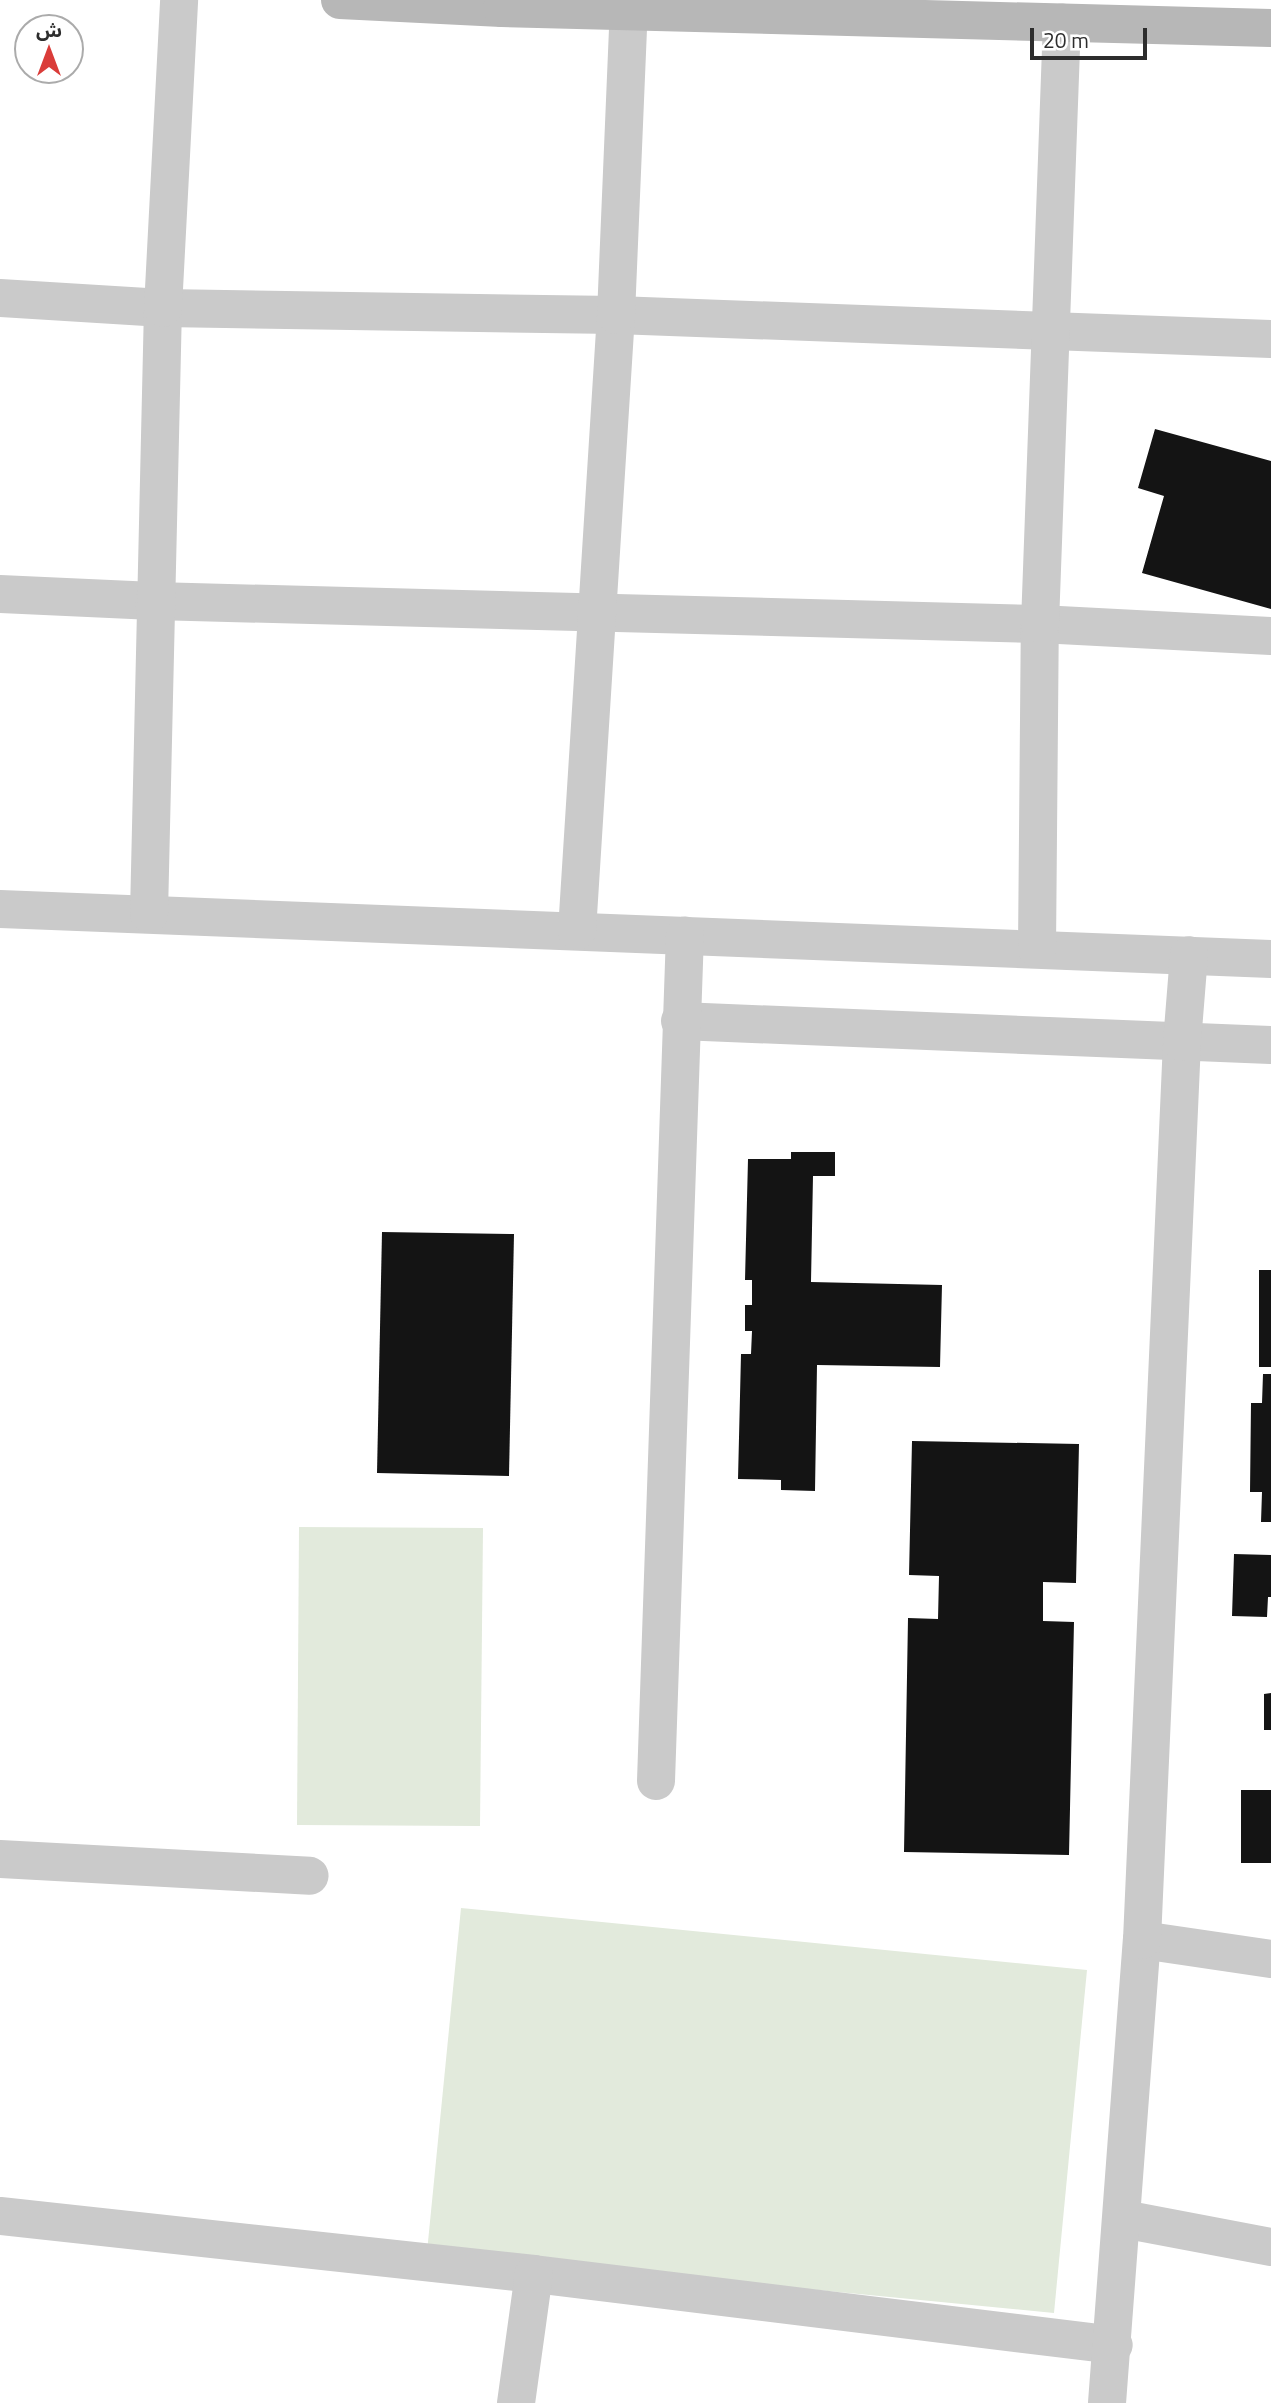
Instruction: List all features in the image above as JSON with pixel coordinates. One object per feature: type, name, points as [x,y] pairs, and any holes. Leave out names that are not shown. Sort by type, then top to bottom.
[{"type":"main road","points":[[340,0],[629,11],[1271,28]]},
{"type":"street","points":[[149,915],[154,601],[163,308],[180,0]]},
{"type":"street","points":[[577,931],[616,315],[629,11]]},
{"type":"street","points":[[1037,949],[1040,624],[1053,332],[1062,22]]},
{"type":"street","points":[[0,298],[163,308],[616,315],[1271,339]]},
{"type":"street","points":[[0,593],[154,601],[1040,624],[1271,636]]},
{"type":"street","points":[[0,909],[1271,958]]},
{"type":"street","points":[[656,1781],[685,935]]},
{"type":"street","points":[[1107,2403],[1114,2344],[1142,1940],[1182,1042],[1189,956]]},
{"type":"street","points":[[680,1021],[1271,1045]]},
{"type":"street","points":[[0,1859],[310,1876]]},
{"type":"street","points":[[1142,1940],[1271,1959]]},
{"type":"street","points":[[0,2216],[534,2274],[1114,2344]]},
{"type":"street","points":[[1123,2219],[1271,2247]]},
{"type":"street","points":[[516,2403],[534,2274]]},
{"type":"shaded area","points":[[299,1527],[483,1528],[480,1826],[297,1825]]},
{"type":"shaded area","points":[[461,1908],[1087,1970],[1054,2313],[427,2252]]},
{"type":"building","points":[[1155,429],[1271,461],[1271,609],[1142,573],[1164,496],[1138,488]]},
{"type":"building","points":[[791,1152],[835,1152],[835,1176],[813,1176],[811,1282],[942,1285],[940,1367],[817,1365],[815,1491],[781,1490],[781,1480],[738,1479],[741,1354],[751,1354],[752,1331],[745,1331],[745,1305],[752,1305],[752,1280],[745,1280],[748,1159],[791,1159]]},
{"type":"building","points":[[382,1232],[514,1234],[509,1476],[377,1473]]},
{"type":"building","points":[[1259,1270],[1271,1270],[1271,1367],[1259,1367]]},
{"type":"building","points":[[1263,1374],[1271,1374],[1271,1522],[1261,1522],[1262,1492],[1250,1492],[1251,1403],[1262,1403]]},
{"type":"building","points":[[912,1441],[1079,1444],[1076,1583],[1043,1582],[1043,1621],[1074,1622],[1069,1855],[904,1852],[908,1618],[938,1619],[939,1576],[909,1575]]},
{"type":"building","points":[[1234,1554],[1271,1555],[1271,1597],[1268,1597],[1267,1617],[1232,1616]]},
{"type":"building","points":[[1271,1693],[1271,1730],[1264,1730],[1264,1694]]},
{"type":"building","points":[[1241,1790],[1271,1790],[1271,1863],[1241,1863]]}]
